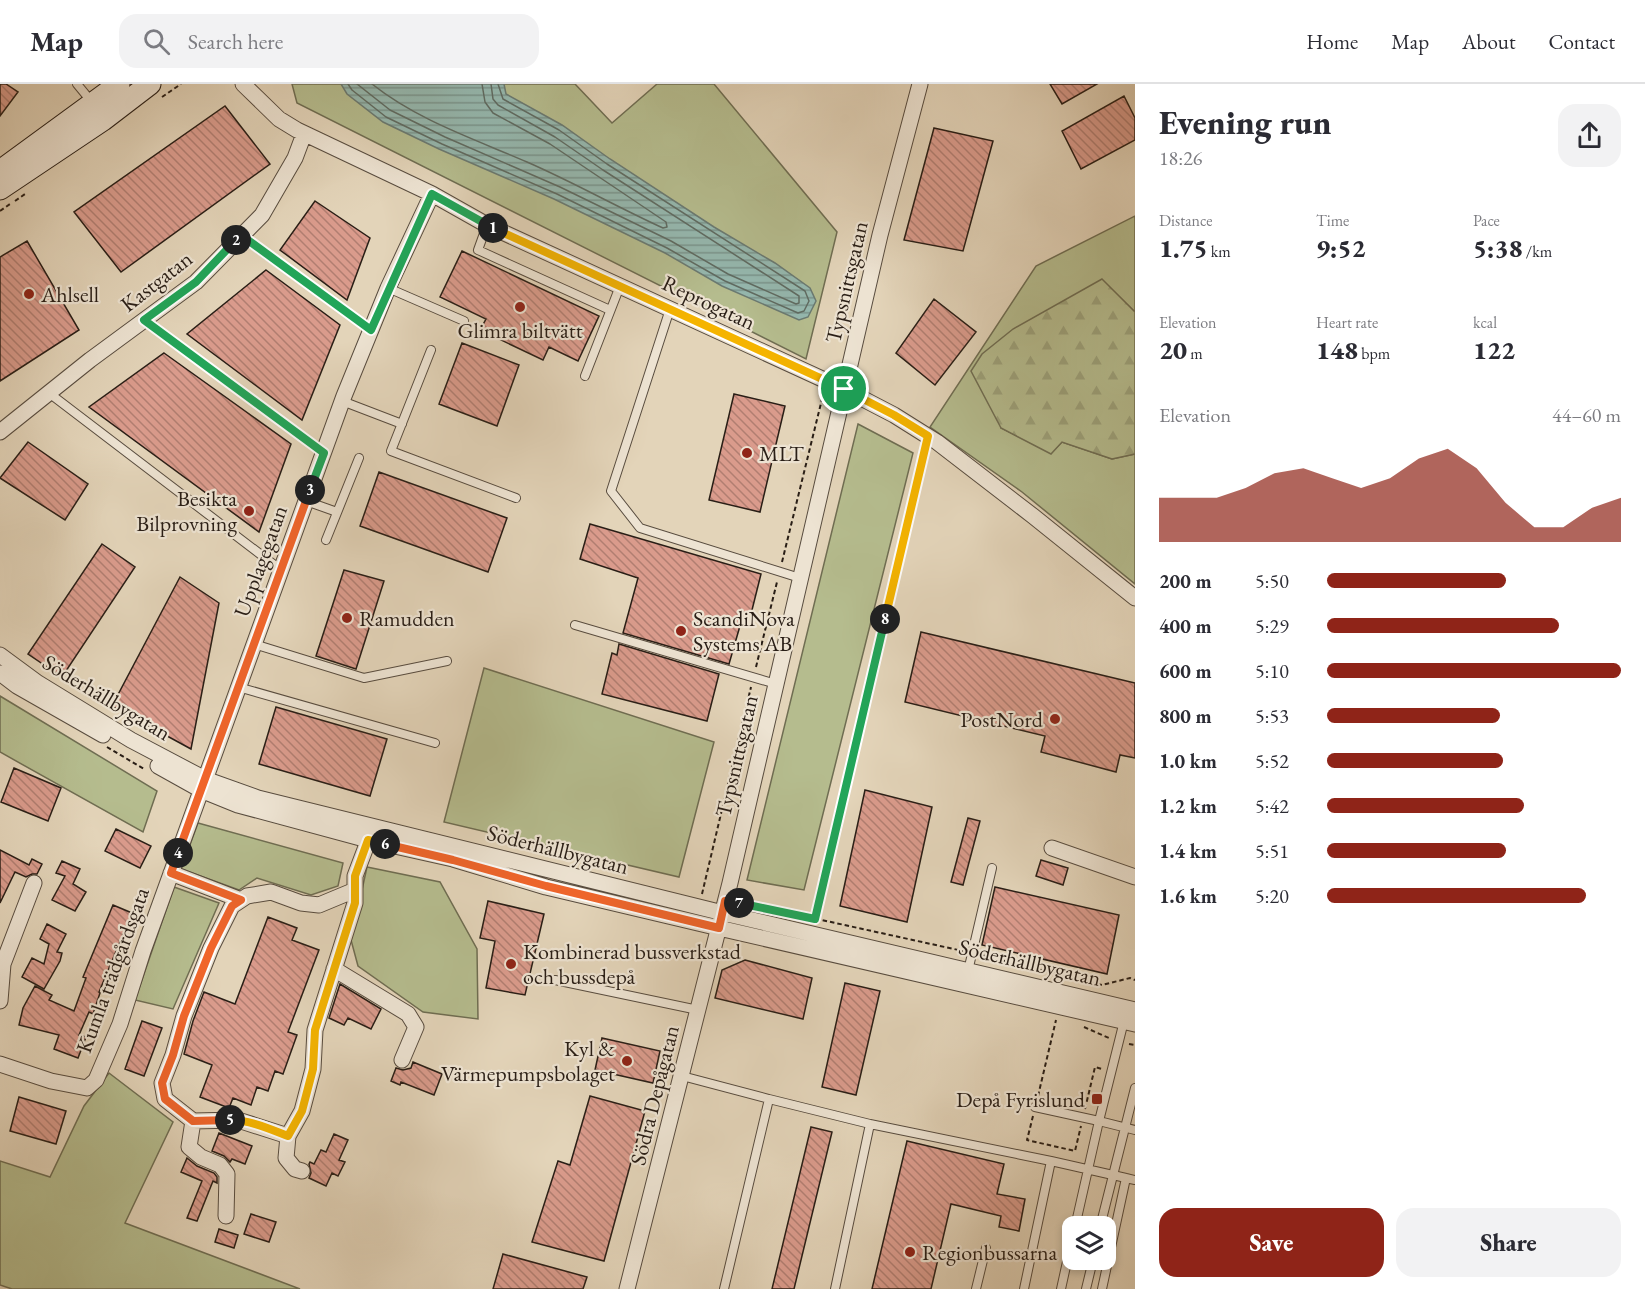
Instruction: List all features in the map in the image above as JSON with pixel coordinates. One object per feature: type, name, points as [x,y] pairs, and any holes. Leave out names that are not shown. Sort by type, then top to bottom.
[{"type":"main road","points":[[0,189],[98,112],[119,84]]},
{"type":"main road","points":[[0,171],[98,112],[150,84]]},
{"type":"street","name":"Reprogatan","points":[[243,84],[279,119],[304,134],[432,194],[487,225],[844,389],[894,415],[928,436],[1034,516],[1135,598]]},
{"type":"street","name":"Typsnittsgatan","points":[[724,907],[883,224],[920,84]]},
{"type":"street","name":"Kastgatan","points":[[0,432],[196,282],[262,215],[294,158],[304,134]]},
{"type":"street","name":"Upplagegatan","points":[[203,785],[342,401],[388,288],[432,194]]},
{"type":"street","name":"Söderhällbygatan","points":[[0,655],[38,683],[203,785]]},
{"type":"street","name":"Söderhällbygatan","points":[[0,673],[17,686],[238,805],[724,907],[1130,1016]]},
{"type":"street","name":"Kumla trädgårdsgata","points":[[0,1064],[51,1081],[87,1088],[96,1080],[120,1024],[143,951],[203,785]]},
{"type":"street","name":"Söderhällbygatan","points":[[371,834],[546,886],[719,928],[1130,1016]]},
{"type":"street","points":[[302,1171],[295,1169],[286,1158],[288,1136],[302,1111],[313,1069],[315,1030],[355,903],[355,876],[371,834]]},
{"type":"street","points":[[1052,848],[1135,877]]},
{"type":"street","points":[[171,873],[241,900]]},
{"type":"street","points":[[0,1001],[3,964],[34,883]]},
{"type":"street","points":[[288,1136],[238,1120],[193,1121],[165,1099],[162,1083],[184,1016],[211,948],[232,906],[247,896],[271,892],[301,903],[319,905],[355,890]]},
{"type":"street","name":"Södra Depågatan","points":[[627,1289],[724,907]]},
{"type":"street","points":[[333,969],[408,1014],[416,1027],[402,1060]]},
{"type":"street","points":[[193,1121],[189,1147],[201,1157],[220,1165],[227,1174],[226,1216]]},
{"type":"lane","points":[[77,84],[98,112]]},
{"type":"lane","points":[[487,225],[478,250],[610,310]]},
{"type":"lane","points":[[241,235],[371,330]]},
{"type":"lane","points":[[585,376],[620,286]]},
{"type":"lane","points":[[388,288],[464,321]]},
{"type":"lane","points":[[670,309],[611,491],[640,528],[800,578]]},
{"type":"lane","points":[[144,320],[324,453]]},
{"type":"lane","points":[[431,350],[391,451],[516,498]]},
{"type":"lane","points":[[49,393],[281,570]]},
{"type":"lane","points":[[342,401],[402,424]]},
{"type":"lane","points":[[326,540],[359,458]]},
{"type":"lane","points":[[306,501],[337,512]]},
{"type":"lane","points":[[575,625],[776,684]]},
{"type":"lane","points":[[254,644],[364,678],[447,661]]},
{"type":"lane","points":[[238,687],[435,743]]},
{"type":"lane","points":[[968,971],[992,868]]},
{"type":"lane","points":[[555,980],[698,1010]]},
{"type":"lane","points":[[1078,1216],[1099,1122],[1130,1016]]},
{"type":"lane","points":[[682,1076],[870,1124],[1135,1180]]},
{"type":"lane","points":[[1103,1216],[1135,1088]]},
{"type":"lane","points":[[724,1289],[769,1099]]},
{"type":"lane","points":[[1035,1107],[1135,1130]]},
{"type":"lane","points":[[835,1289],[870,1124]]},
{"type":"lane","points":[[1024,1289],[1051,1161]]},
{"type":"lane","points":[[1102,1289],[1126,1178]]},
{"type":"lane","points":[[976,1289],[986,1248]]},
{"type":"lane","points":[[1061,1289],[1065,1270]]},
{"type":"lane","points":[[1086,1289],[1091,1270]]},
{"type":"path","points":[[724,907],[701,896],[826,381]]},
{"type":"path","points":[[815,919],[928,436]]},
{"type":"path","points":[[804,917],[908,938],[1102,985],[1130,978],[1135,980]]},
{"type":"path","points":[[1084,1114],[1095,1067],[1104,1070]]},
{"type":"path","points":[[1028,1147],[1029,1140]]},
{"type":"green space","points":[[292,84],[575,84],[612,123],[657,84],[714,84],[837,232],[806,359],[297,103]]},
{"type":"green space","points":[[1135,216],[1135,312],[1102,280],[1001,428],[1051,453],[1062,442],[1112,459],[1135,454],[1135,584],[1022,492],[930,427],[1036,266]]},
{"type":"green space","points":[[1102,279],[1135,312],[1135,454],[1112,459],[1062,442],[1051,454],[1001,428],[971,371],[982,354],[1013,329]]},
{"type":"green space","points":[[858,424],[913,453],[804,890],[747,880]]},
{"type":"green space","points":[[484,668],[714,742],[679,877],[444,822]]},
{"type":"green space","points":[[0,696],[157,791],[143,832],[0,752]]},
{"type":"green space","points":[[198,823],[343,863],[338,886],[311,895],[257,878],[239,890],[181,869]]},
{"type":"green space","points":[[367,867],[440,882],[477,949],[478,1019],[423,1012],[358,966],[351,940]]},
{"type":"green space","points":[[174,887],[219,903],[173,1009],[135,1000]]},
{"type":"green space","points":[[109,1073],[173,1122],[125,1223],[300,1289],[12,1289],[0,1285],[0,1161],[50,1177],[84,1106]]},
{"type":"water","points":[[341,84],[504,84],[506,94],[562,125],[714,227],[775,263],[810,288],[816,301],[808,317],[799,320],[722,286],[665,253],[554,199],[383,122],[347,94]]},
{"type":"building","points":[[0,84],[6,84],[18,92],[0,116]]},
{"type":"building","points":[[1050,84],[1097,84],[1062,104]]},
{"type":"building","points":[[1124,96],[1135,118],[1135,140],[1081,169],[1062,131]]},
{"type":"building","points":[[225,106],[270,164],[121,272],[74,212]]},
{"type":"building","points":[[934,128],[993,141],[963,251],[904,240]]},
{"type":"building","points":[[315,201],[370,238],[347,300],[280,250]]},
{"type":"building","name":"Ahlsell","points":[[27,241],[79,330],[0,381],[0,257]]},
{"type":"building","name":"Glimra biltvätt","points":[[462,251],[599,316],[578,361],[549,347],[543,360],[480,330],[486,319],[440,297]]},
{"type":"building","points":[[266,270],[340,325],[302,420],[187,334]]},
{"type":"building","points":[[934,299],[976,332],[935,385],[896,353]]},
{"type":"building","points":[[462,343],[519,365],[497,426],[439,404]]},
{"type":"building","points":[[164,353],[291,444],[259,532],[89,407]]},
{"type":"building","name":"MLT","points":[[734,394],[785,406],[760,512],[709,500]]},
{"type":"building","points":[[28,442],[88,484],[65,520],[0,478]]},
{"type":"building","points":[[379,472],[507,518],[488,572],[360,526]]},
{"type":"building","points":[[590,524],[761,574],[751,614],[744,612],[729,664],[623,633],[638,578],[580,559]]},
{"type":"building","points":[[102,544],[135,567],[62,677],[28,654]]},
{"type":"building","points":[[344,570],[384,581],[356,669],[316,656]]},
{"type":"building","points":[[180,577],[219,603],[191,749],[112,706]]},
{"type":"building","name":"PostNord","points":[[921,632],[1135,683],[1135,758],[1120,755],[1116,772],[1041,752],[1045,736],[905,702]]},
{"type":"building","name":"ScandiNova Systems AB","points":[[619,644],[719,674],[707,721],[602,694],[612,653],[617,655]]},
{"type":"building","points":[[276,707],[387,739],[370,796],[259,764]]},
{"type":"building","points":[[14,768],[61,788],[48,821],[1,802]]},
{"type":"building","points":[[865,790],[932,807],[907,922],[840,906]]},
{"type":"building","points":[[968,818],[980,821],[963,885],[951,882]]},
{"type":"building","points":[[116,829],[151,846],[140,868],[105,851]]},
{"type":"building","points":[[0,850],[29,865],[32,859],[42,864],[37,874],[26,877],[15,872],[0,903]]},
{"type":"building","points":[[1041,860],[1068,868],[1063,885],[1036,876]]},
{"type":"building","points":[[62,861],[80,869],[73,884],[86,892],[75,911],[52,900],[65,876],[56,873]]},
{"type":"building","points":[[995,887],[1119,915],[1107,974],[982,945]]},
{"type":"building","name":"Kombinerad bussverkstad och bussdepå","points":[[488,901],[544,914],[525,995],[486,988],[495,941],[480,938]]},
{"type":"building","points":[[113,905],[132,913],[99,992],[93,1014],[89,1012],[79,1035],[86,1037],[78,1058],[54,1049],[59,1035],[19,1025],[23,1008],[35,986],[52,995],[49,1000],[74,1011],[86,978],[83,977]]},
{"type":"building","points":[[268,917],[297,928],[292,940],[319,950],[288,1032],[297,1035],[283,1074],[275,1071],[268,1091],[257,1087],[251,1105],[233,1098],[229,1108],[200,1097],[212,1065],[184,1054],[204,992],[235,1004]]},
{"type":"building","points":[[47,924],[66,934],[57,952],[62,953],[60,961],[44,989],[22,977],[32,958],[44,964],[49,944],[40,939]]},
{"type":"building","points":[[745,960],[812,978],[803,1019],[715,998],[722,970]]},
{"type":"building","points":[[845,983],[880,991],[856,1095],[822,1087]]},
{"type":"building","points":[[340,984],[381,1009],[371,1029],[348,1018],[344,1025],[329,1018]]},
{"type":"building","points":[[142,1021],[162,1028],[144,1076],[125,1069]]},
{"type":"building","name":"Kyl & Värmepumpsbolaget","points":[[602,1038],[660,1051],[653,1083],[595,1070]]},
{"type":"building","points":[[413,1062],[442,1074],[434,1095],[401,1082],[400,1085],[391,1081],[396,1068],[403,1070],[411,1068]]},
{"type":"building","points":[[590,1096],[645,1111],[604,1261],[532,1242],[558,1161],[570,1165]]},
{"type":"building","points":[[19,1097],[66,1111],[56,1144],[10,1131]]},
{"type":"building","points":[[811,1127],[832,1132],[794,1289],[772,1289]]},
{"type":"building","points":[[219,1133],[252,1146],[245,1164],[232,1159],[230,1162],[224,1156],[212,1151]]},
{"type":"building","points":[[334,1134],[348,1140],[339,1160],[345,1162],[338,1176],[332,1173],[326,1186],[309,1178],[311,1173],[309,1164],[310,1162],[314,1164],[321,1150],[326,1152]]},
{"type":"building","name":"Regionbussarna","points":[[907,1141],[1004,1164],[997,1194],[1025,1199],[1019,1231],[999,1227],[1001,1216],[951,1204],[931,1289],[872,1289]]},
{"type":"building","points":[[187,1158],[217,1177],[217,1183],[213,1181],[197,1221],[187,1218],[202,1181],[181,1172]]},
{"type":"building","points":[[251,1214],[276,1222],[269,1242],[244,1234]]},
{"type":"building","points":[[219,1229],[238,1235],[234,1248],[215,1242]]},
{"type":"building","points":[[503,1254],[587,1277],[583,1289],[493,1289]]},
{"type":"place","name":"Ahlsell","points":[[29,294]]},
{"type":"place","name":"Glimra biltvätt","points":[[520,307]]},
{"type":"place","name":"MLT","points":[[747,453]]},
{"type":"place","name":"Besikta Bilprovning","points":[[249,511]]},
{"type":"place","name":"Ramudden","points":[[347,618]]},
{"type":"place","name":"ScandiNova Systems AB","points":[[681,631]]},
{"type":"place","name":"PostNord","points":[[1055,719]]},
{"type":"place","name":"Kombinerad bussverkstad och bussdepå","points":[[511,964]]},
{"type":"place","name":"Kyl & Värmepumpsbolaget","points":[[627,1061]]},
{"type":"place","name":"Depå Fyrislund","points":[[1097,1099]]},
{"type":"place","name":"Regionbussarna","points":[[910,1252]]},
{"type":"route","points":[[432,194],[487,225],[844,389],[928,436],[815,919],[725,901],[719,928],[368,840],[355,876],[355,903],[315,1030],[313,1069],[302,1111],[288,1136],[238,1120],[193,1121],[165,1099],[162,1083],[184,1016],[211,948],[232,906],[241,900],[171,873],[324,453],[144,320],[196,282],[241,235],[371,330],[432,194]]}]
